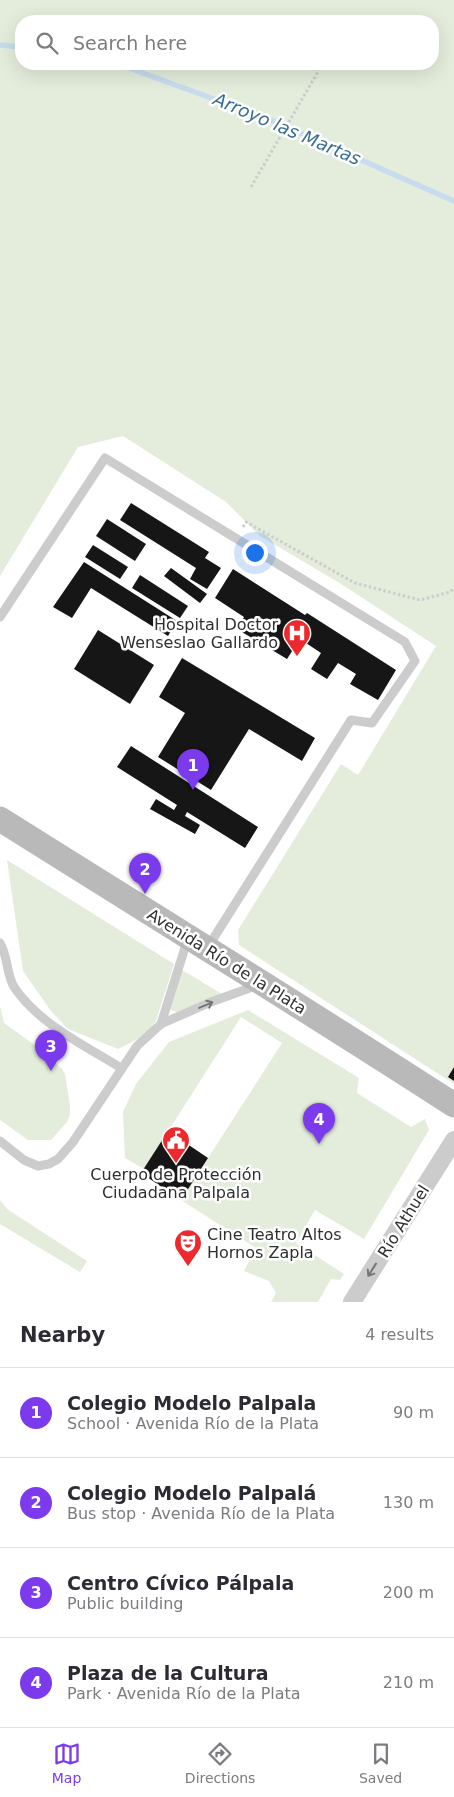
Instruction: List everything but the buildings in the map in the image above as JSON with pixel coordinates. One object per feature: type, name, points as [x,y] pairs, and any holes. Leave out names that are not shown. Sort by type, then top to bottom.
[{"type":"main road","name":"Avenida Río de la Plata","points":[[1,823],[262,983],[454,1105]]},
{"type":"street","name":"Río Athuel","points":[[354,1301],[454,1140]]},
{"type":"lane","points":[[0,617],[105,458],[405,642],[415,660],[372,723],[351,720],[198,944],[161,1024]]},
{"type":"lane","points":[[0,943],[3,947],[13,985],[22,996],[57,1028],[121,1068]]},
{"type":"lane","points":[[0,1141],[24,1160],[38,1166],[49,1164],[58,1159],[73,1142],[137,1046],[161,1024],[211,1002],[262,983]]},
{"type":"path","points":[[251,187],[319,70]]},
{"type":"path","points":[[234,538],[246,522],[355,584],[420,600],[450,592],[454,588]]},
{"type":"green space","points":[[0,0],[454,0],[454,1084],[239,945],[238,930],[341,764],[358,775],[436,646],[338,582],[260,536],[226,502],[123,436],[78,447],[0,576]]},
{"type":"green space","points":[[7,860],[174,964],[156,1021],[144,1036],[118,1049],[68,1029],[51,1011],[23,971]]},
{"type":"green space","points":[[182,970],[222,994],[177,1012],[170,1010]]},
{"type":"green space","points":[[0,1006],[4,1023],[40,1049],[65,1074],[70,1115],[67,1122],[51,1140],[28,1140],[0,1120]]},
{"type":"green space","points":[[248,1010],[359,1078],[357,1093],[411,1127],[425,1119],[429,1130],[364,1239],[315,1210],[296,1243],[344,1274],[340,1280],[331,1279],[318,1302],[271,1302],[276,1293],[269,1281],[244,1271],[256,1248],[181,1200],[282,1043],[241,1017],[144,1169],[125,1158],[123,1112],[136,1084],[169,1042]]},
{"type":"green space","points":[[0,1200],[7,1209],[87,1261],[80,1272],[0,1224]]},
{"type":"waterway","name":"Arroyo las Martas","points":[[0,45],[15,46]]},
{"type":"waterway","name":"Arroyo las Martas","points":[[134,70],[266,118],[454,201]]},
{"type":"place","name":"Hospital Doctor Wenseslao Gallardo","points":[[297,657]]},
{"type":"place","name":"Colegio Modelo Palpala","points":[[193,790]]},
{"type":"place","name":"Colegio Modelo Palpalá","points":[[145,894]]},
{"type":"place","name":"Centro Cívico Pálpala","points":[[51,1071]]},
{"type":"place","name":"Plaza de la Cultura","points":[[319,1144]]},
{"type":"place","name":"Cuerpo de Protección Ciudadana Palpala","points":[[176,1164]]},
{"type":"place","name":"Cine Teatro Altos Hornos Zapla","points":[[188,1267]]}]
